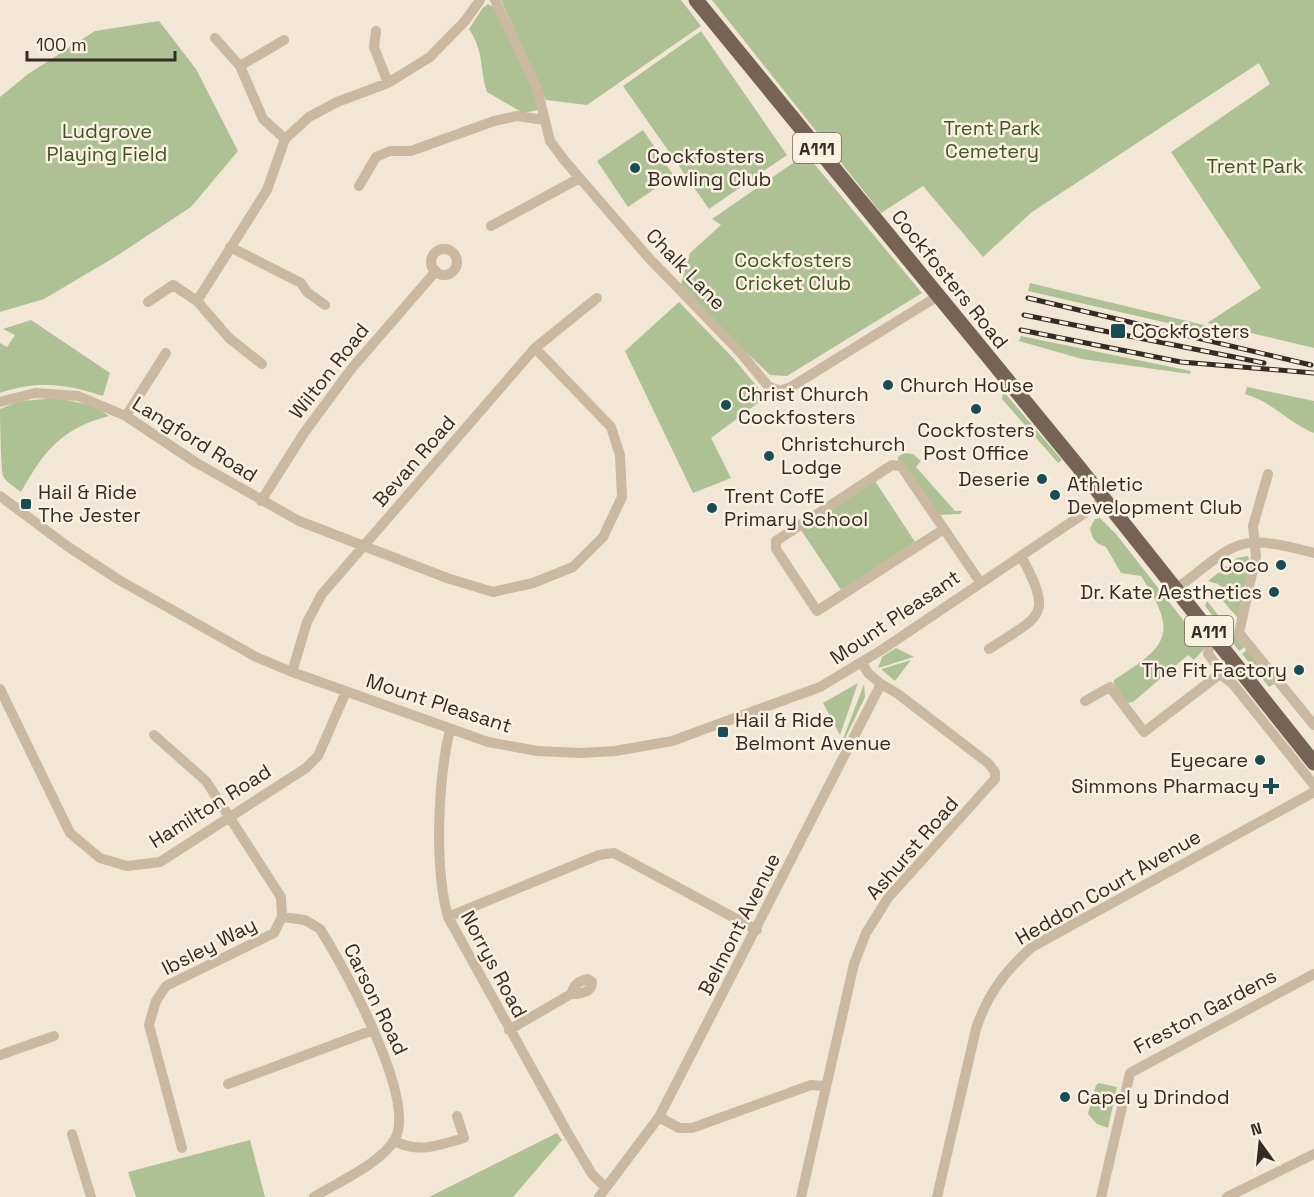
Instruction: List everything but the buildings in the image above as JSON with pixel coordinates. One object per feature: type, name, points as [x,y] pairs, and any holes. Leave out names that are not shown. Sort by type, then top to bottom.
[{"type":"main road","name":"Cockfosters Road","points":[[696,0],[939,296],[1314,763]]},
{"type":"street","points":[[197,301],[267,190],[285,139],[309,117],[337,102],[388,83],[430,57],[465,21],[480,0]]},
{"type":"street","name":"Chalk Lane","points":[[495,0],[537,88],[550,141],[578,179],[774,390],[780,391],[790,387],[939,296]]},
{"type":"street","points":[[376,31],[374,47],[388,83]]},
{"type":"street","points":[[215,38],[240,66],[263,119],[285,139]]},
{"type":"street","points":[[240,66],[284,40]]},
{"type":"street","points":[[359,186],[376,157],[390,151],[411,151],[506,118],[517,116],[544,120]]},
{"type":"street","points":[[490,226],[578,179]]},
{"type":"street","points":[[230,247],[301,283],[307,292],[325,304]]},
{"type":"street","name":"Wilton Road","points":[[261,501],[304,433],[352,368],[436,271]]},
{"type":"street","points":[[148,302],[173,285],[197,301],[229,338],[262,364]]},
{"type":"street","name":"Bevan Road","points":[[292,672],[307,622],[322,594],[535,348],[597,298]]},
{"type":"street","name":"Langford Road","points":[[0,402],[35,393],[78,396],[126,416],[195,462],[299,521],[447,578],[493,592],[533,583],[573,567],[603,537],[622,497],[620,455],[611,427],[535,348]]},
{"type":"street","points":[[126,416],[166,353]]},
{"type":"street","points":[[944,528],[817,611],[776,549],[776,541],[781,536],[892,465],[901,465],[944,528],[980,582]]},
{"type":"street","points":[[1268,474],[1253,526],[1256,556],[1239,633],[1314,725]]},
{"type":"street","name":"Mount Pleasant","points":[[0,496],[67,546],[119,580],[225,641],[292,672],[450,729],[510,747],[557,753],[615,751],[648,746],[703,731],[820,687],[1104,500]]},
{"type":"street","points":[[1176,590],[1226,551],[1255,541],[1277,543],[1314,553]]},
{"type":"street","points":[[989,650],[1034,620],[1040,606],[1038,586],[1021,556]]},
{"type":"street","points":[[1216,641],[1208,650],[1220,674],[1233,684],[1314,785]]},
{"type":"street","points":[[861,662],[868,673],[881,684]]},
{"type":"street","points":[[1085,701],[1110,687],[1144,732],[1220,674]]},
{"type":"street","name":"Belmont Avenue","points":[[599,1197],[659,1117],[757,930],[881,684]]},
{"type":"street","name":"Ashurst Road","points":[[801,1197],[854,964],[866,933],[908,874],[995,778],[995,772],[988,763],[898,694],[881,684]]},
{"type":"street","name":"Hamilton Road","points":[[0,689],[70,833],[100,858],[127,866],[160,862],[306,768],[318,756],[346,692]]},
{"type":"street","name":"Norrys Road","points":[[450,729],[445,749],[440,821],[444,903],[448,917],[509,1030],[592,1174],[606,1188]]},
{"type":"street","points":[[154,735],[206,781],[281,897],[282,917]]},
{"type":"street","name":"Heddon Court Avenue","points":[[938,1197],[975,1029],[983,1005],[1012,964],[1032,946],[1314,792]]},
{"type":"street","points":[[448,917],[599,855],[614,853],[757,930]]},
{"type":"street","name":"Carson Road","points":[[282,917],[304,920],[320,929],[373,1030],[390,1069],[397,1101],[400,1125],[395,1141]]},
{"type":"street","name":"Ibsley Way","points":[[182,1148],[149,1025],[156,1001],[166,986],[274,933],[282,917]]},
{"type":"street","name":"Freston Gardens","points":[[1105,1196],[1130,1073],[1314,974]]},
{"type":"street","points":[[509,1030],[571,994]]},
{"type":"street","points":[[228,1084],[373,1030]]},
{"type":"street","points":[[0,1055],[54,1036]]},
{"type":"street","points":[[659,1117],[680,1128],[692,1128],[801,1088],[825,1086]]},
{"type":"street","points":[[314,1197],[370,1163],[395,1141],[408,1148],[423,1149],[464,1138],[457,1116]]},
{"type":"street","points":[[72,1134],[92,1197]]},
{"type":"street","points":[[1227,1197],[1314,1154]]},
{"type":"green space","points":[[501,0],[681,0],[701,26],[587,105],[546,100]]},
{"type":"green space","points":[[712,0],[1314,0],[1314,348],[1243,331],[1242,340],[1028,291],[1030,283],[1216,328],[1217,325],[1207,323],[1261,288],[1171,152],[1270,84],[1259,63],[1032,212],[983,257],[923,186],[881,213]]},
{"type":"green space","points":[[488,4],[495,8],[534,90],[538,110],[523,113],[487,92],[480,53],[469,29]]},
{"type":"green space","name":"Ludgrove Playing Field","points":[[159,21],[196,69],[238,151],[191,207],[115,257],[44,299],[0,312],[0,97],[28,74],[95,31]]},
{"type":"green space","points":[[701,31],[787,155],[709,209],[623,86]]},
{"type":"green space","name":"Cockfosters Bowling Club","points":[[643,130],[674,176],[628,207],[597,161]]},
{"type":"green space","name":"Cockfosters Cricket Club","points":[[806,154],[922,293],[787,376],[770,375],[680,288],[690,253],[721,225],[712,219]]},
{"type":"green space","points":[[679,302],[734,359],[766,397],[711,438],[731,478],[693,493],[625,351]]},
{"type":"green space","points":[[31,320],[110,373],[103,396],[52,385],[26,386],[0,393],[0,343],[7,347],[15,335],[3,329]]},
{"type":"green space","points":[[1021,336],[1191,371],[1190,374],[1082,359],[1019,341]]},
{"type":"green space","points":[[1247,387],[1314,401],[1314,433],[1263,402],[1245,394]]},
{"type":"green space","points":[[1003,391],[1062,460],[1058,463],[1002,399]]},
{"type":"green space","points":[[57,398],[94,406],[109,416],[79,427],[56,443],[38,465],[21,492],[3,476],[0,409],[20,401]]},
{"type":"green space","points":[[904,453],[913,454],[921,461],[916,467],[955,511],[962,511],[960,514],[937,515],[898,461],[898,457]]},
{"type":"green space","points":[[875,481],[915,542],[841,590],[801,530]]},
{"type":"green space","points":[[1100,518],[1116,534],[1205,648],[1194,660],[1188,655],[1133,702],[1127,703],[1114,684],[1114,680],[1146,658],[1156,647],[1162,637],[1163,625],[1153,596],[1141,576],[1121,573],[1106,547],[1093,538],[1090,528],[1095,519]]},
{"type":"green space","points":[[1248,556],[1251,565],[1238,618],[1222,600],[1225,591],[1218,584],[1208,581],[1237,558]]},
{"type":"green space","points":[[1207,601],[1244,647],[1239,651],[1205,606]]},
{"type":"green space","points":[[896,648],[914,657],[878,668],[882,657]]},
{"type":"green space","points":[[1247,650],[1274,684],[1269,687],[1242,654]]},
{"type":"green space","points":[[911,660],[895,681],[882,670],[882,669]]},
{"type":"green space","points":[[858,683],[840,735],[823,703]]},
{"type":"green space","points":[[864,684],[865,697],[843,743],[843,739]]},
{"type":"green space","points":[[1099,1083],[1117,1087],[1108,1128],[1097,1124],[1088,1114],[1096,1085]]},
{"type":"green space","points":[[557,1133],[562,1140],[513,1197],[429,1197]]},
{"type":"green space","points":[[250,1140],[265,1197],[136,1197],[128,1172]]},
{"type":"railway","points":[[1028,298],[1311,365]]},
{"type":"railway","points":[[1024,315],[1264,363]]},
{"type":"railway","points":[[1021,330],[1181,362],[1314,373]]},
{"type":"place","name":"Cockfosters Bowling Club","points":[[635,168]]},
{"type":"place","name":"Cockfosters","points":[[1118,331]]},
{"type":"place","name":"Church House","points":[[888,385]]},
{"type":"place","name":"Christ Church Cockfosters","points":[[726,405]]},
{"type":"place","name":"Cockfosters Post Office","points":[[976,409]]},
{"type":"place","name":"Christchurch Lodge","points":[[769,456]]},
{"type":"place","name":"Deserie","points":[[1042,479]]},
{"type":"place","name":"Athletic Development Club","points":[[1055,495]]},
{"type":"place","name":"Hail & Ride The Jester","points":[[26,504]]},
{"type":"place","name":"Trent CofE Primary School","points":[[712,508]]},
{"type":"place","name":"Coco","points":[[1281,565]]},
{"type":"place","name":"Dr. Kate Aesthetics","points":[[1274,592]]},
{"type":"place","name":"The Fit Factory","points":[[1299,670]]},
{"type":"place","name":"Hail & Ride Belmont Avenue","points":[[723,732]]},
{"type":"place","name":"Eyecare","points":[[1260,760]]},
{"type":"place","name":"Simmons Pharmacy","points":[[1271,786]]},
{"type":"place","name":"Capel y Drindod","points":[[1065,1097]]},
{"type":"park label","name":"Trent Park Cemetery","points":[[992,140]]},
{"type":"park label","name":"Trent Park","points":[[1255,166]]}]
